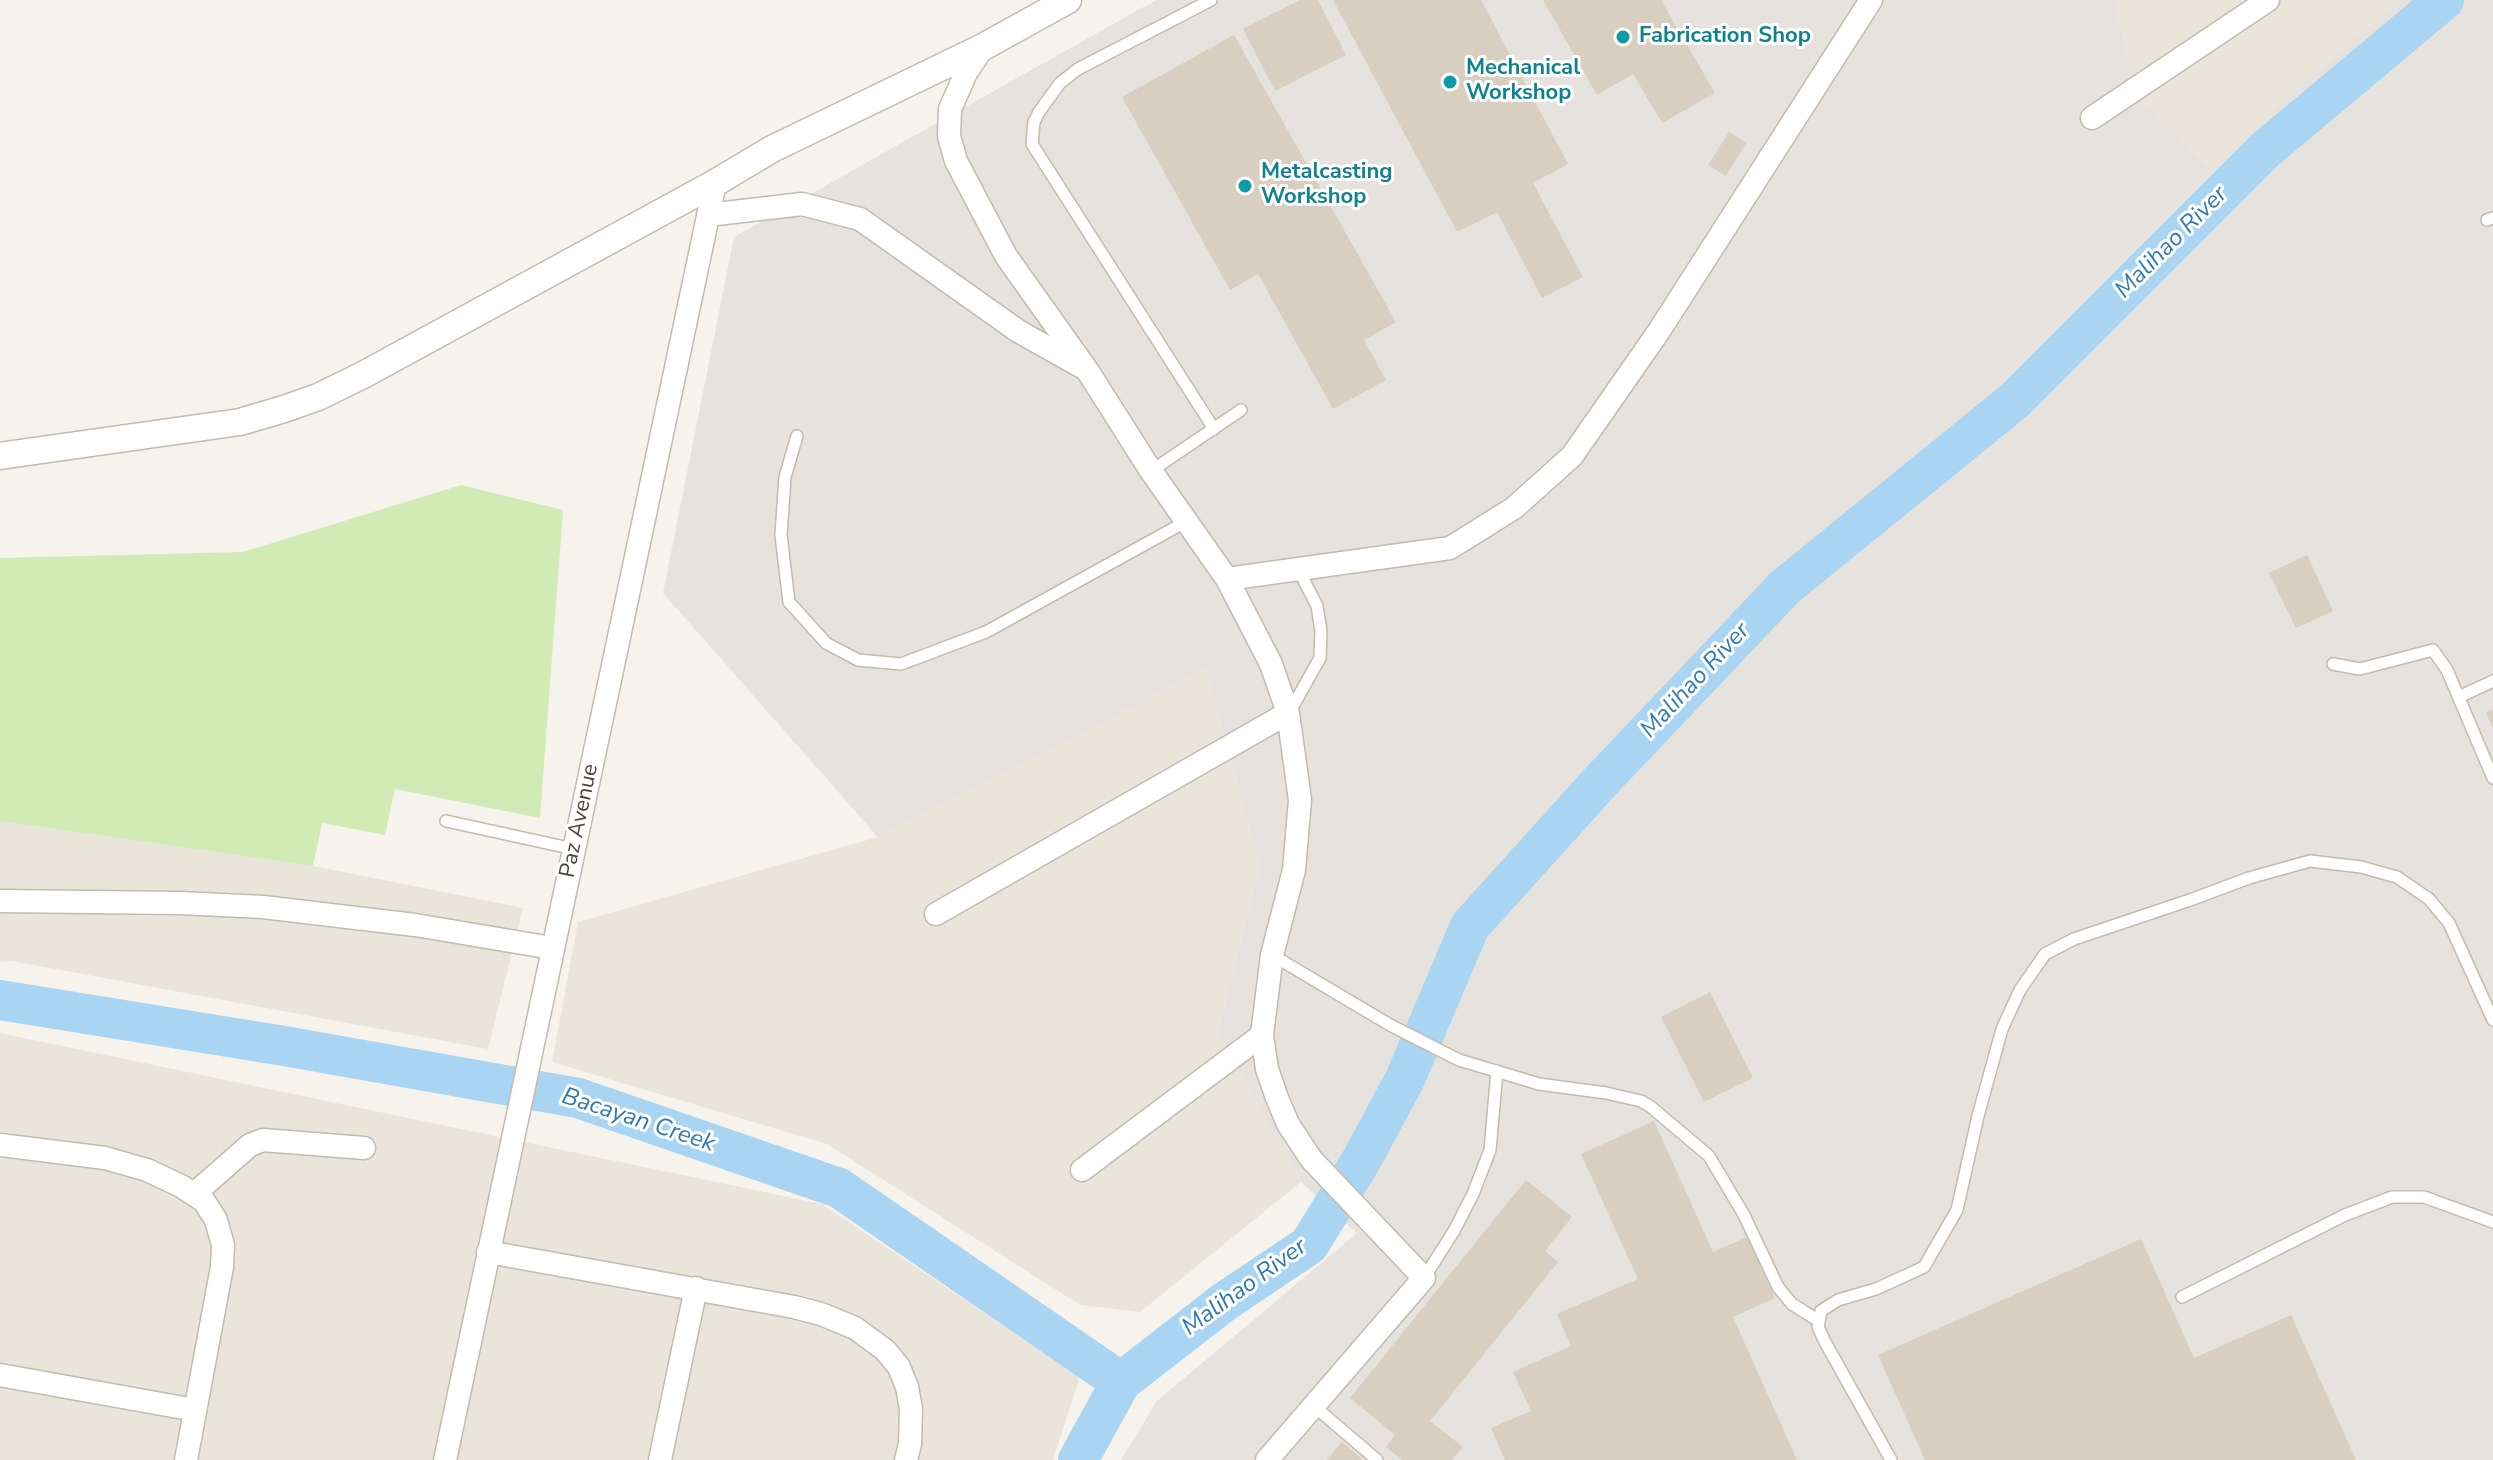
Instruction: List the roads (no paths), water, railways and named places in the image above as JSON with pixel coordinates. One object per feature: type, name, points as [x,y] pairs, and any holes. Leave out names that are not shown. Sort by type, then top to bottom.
[{"type":"street","points":[[0,456],[240,422],[307,401],[363,375],[772,149],[983,47],[1068,0]]},
{"type":"street","points":[[1227,579],[1450,548],[1514,508],[1572,456],[1659,331],[1871,0]]},
{"type":"street","points":[[2092,118],[2268,0]]},
{"type":"street","points":[[983,47],[966,73],[950,109],[949,136],[956,161],[1006,256],[1087,370],[1151,471],[1227,579],[1271,664],[1288,713],[1300,800],[1294,870],[1272,955],[1262,1035],[1267,1069],[1277,1098],[1288,1124],[1311,1159],[1424,1278],[1267,1460]]},
{"type":"street","name":"Paz Avenue","points":[[445,1460],[715,183]]},
{"type":"street","points":[[708,215],[802,204],[860,219],[1018,331],[1087,370]]},
{"type":"street","points":[[936,914],[1288,713]]},
{"type":"street","points":[[0,901],[263,907],[415,925],[552,948]]},
{"type":"street","points":[[1082,1170],[1262,1035]]},
{"type":"street","points":[[194,1194],[250,1145],[263,1140],[364,1148]]},
{"type":"street","points":[[0,1145],[105,1158],[147,1170],[204,1201],[216,1220],[223,1245],[222,1267],[186,1460]]},
{"type":"street","points":[[488,1252],[696,1288],[821,1314],[855,1328],[885,1350],[899,1367],[907,1387],[911,1409],[910,1444],[906,1460]]},
{"type":"street","points":[[660,1460],[696,1288]]},
{"type":"street","points":[[0,1375],[195,1410]]},
{"type":"lane","points":[[1211,0],[1078,69],[1060,83],[1034,122],[1032,144],[1214,429]]},
{"type":"lane","points":[[1151,471],[1241,410]]},
{"type":"lane","points":[[797,436],[785,477],[781,535],[789,602],[826,643],[858,660],[901,664],[986,632],[1188,521]]},
{"type":"lane","points":[[1288,713],[1320,658],[1321,631],[1317,606],[1298,569]]},
{"type":"lane","points":[[2333,664],[2360,669],[2433,650],[2447,670],[2493,778]]},
{"type":"lane","points":[[2459,697],[2493,681]]},
{"type":"lane","points":[[446,821],[574,849]]},
{"type":"lane","points":[[1891,1460],[1824,1340],[1818,1327],[1821,1311],[1838,1300],[1876,1289],[1924,1267],[1957,1210],[2002,1029],[2020,990],[2045,954],[2074,939],[2249,878],[2310,861],[2361,867],[2397,877],[2429,899],[2449,923],[2493,1020]]},
{"type":"lane","points":[[1272,955],[1390,1025],[1459,1060],[1539,1084],[1641,1101],[1709,1156],[1744,1215],[1778,1287],[1792,1304],[1819,1321]]},
{"type":"lane","points":[[1424,1278],[1454,1231],[1490,1150],[1497,1071]]},
{"type":"lane","points":[[2182,1297],[2345,1215],[2392,1197],[2424,1197],[2493,1222]]},
{"type":"lane","points":[[1314,1406],[1377,1460]]},
{"type":"waterway","name":"Malihao River","points":[[1078,1460],[1121,1382],[1224,1302],[1309,1245],[1362,1159],[1405,1079],[1470,926],[1601,781],[1785,587],[2014,401],[2265,150],[2444,0]]},
{"type":"waterway","name":"Bacayan Creek","points":[[0,1000],[578,1098],[839,1188],[1121,1382]]},
{"type":"place","name":"Fabrication Shop","points":[[1623,37]]},
{"type":"place","name":"Mechanical Workshop","points":[[1450,82]]},
{"type":"place","name":"Metalcasting Workshop","points":[[1245,186]]}]
